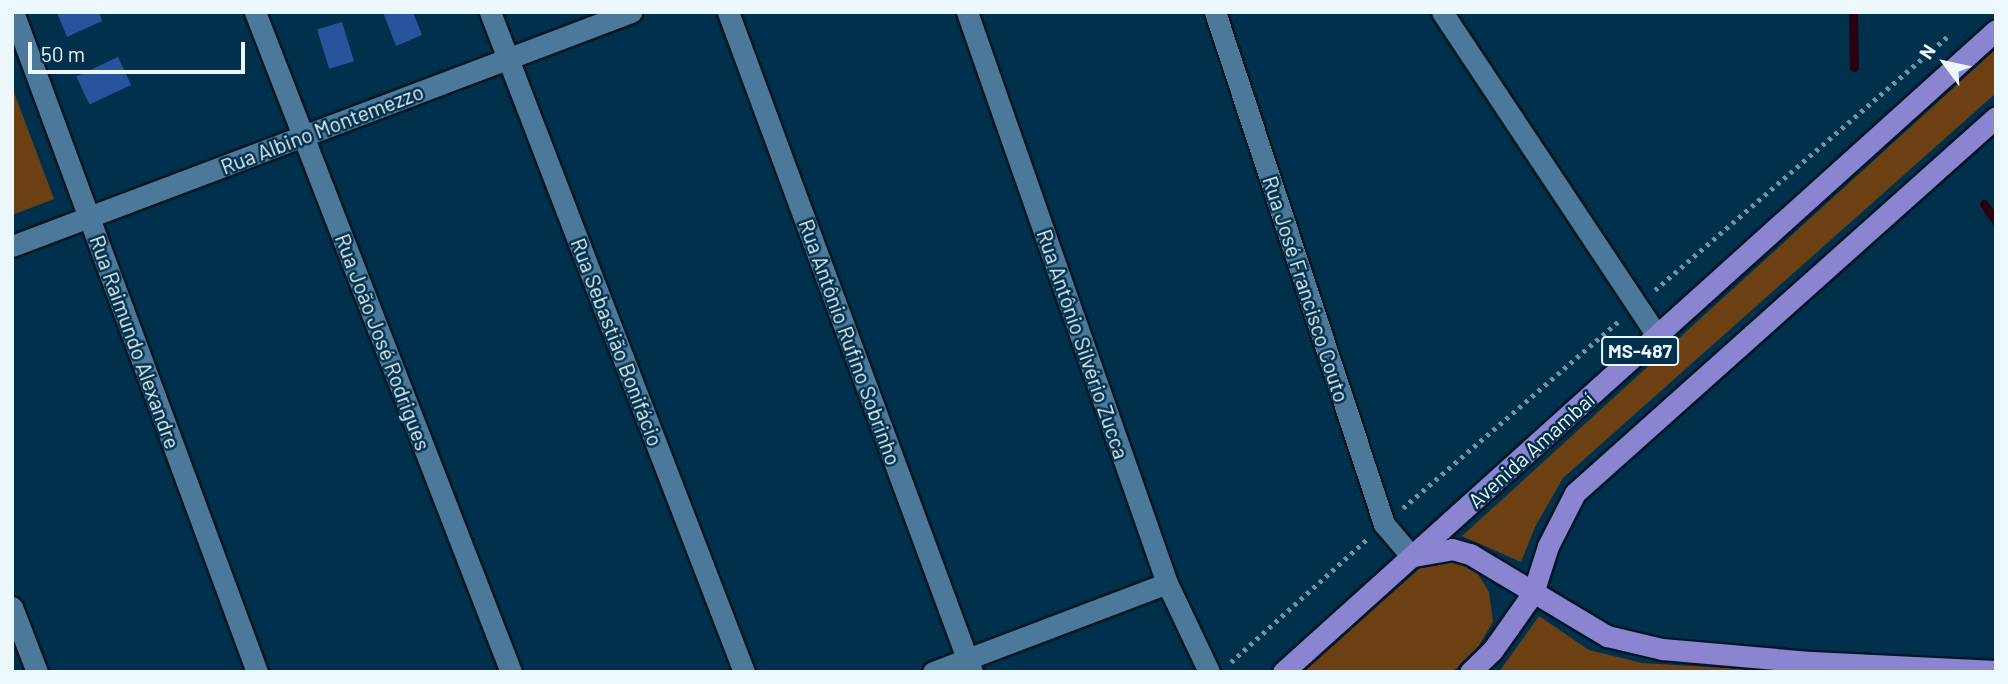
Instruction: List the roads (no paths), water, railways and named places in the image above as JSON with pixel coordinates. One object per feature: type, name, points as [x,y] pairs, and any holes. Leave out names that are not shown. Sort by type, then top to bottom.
[{"type":"main road","name":"Avenida Amambaí","points":[[1283,672],[1996,30]]},
{"type":"main road","points":[[1470,672],[1492,651],[1533,593],[1548,546],[1574,493],[1996,117]]},
{"type":"main road","points":[[1412,557],[1452,549],[1470,554],[1498,568],[1533,593],[1607,636],[1662,649],[1884,669],[1996,671]]},
{"type":"street","name":"Rua Raimundo Alexandre","points":[[13,12],[257,672]]},
{"type":"street","name":"Rua João José Rodrigues","points":[[255,12],[511,672]]},
{"type":"street","name":"Rua Sebastião Bonifácio","points":[[490,12],[744,672]]},
{"type":"street","name":"Rua Albino Montemezzo","points":[[12,246],[631,12]]},
{"type":"street","name":"Rua Antônio Rufino Sobrinho","points":[[728,12],[969,665]]},
{"type":"street","name":"Rua Antônio Silvério Zucca","points":[[967,12],[1167,583],[1209,672]]},
{"type":"street","name":"Rua José Francisco Couto","points":[[1215,12],[1384,524],[1412,557]]},
{"type":"street","points":[[1442,12],[1657,336]]},
{"type":"street","points":[[933,672],[969,665],[1167,583]]},
{"type":"street","points":[[12,607],[37,672]]},
{"type":"waterway","points":[[1853,12],[1854,67]]},
{"type":"waterway","points":[[1984,204],[1996,221]]}]
